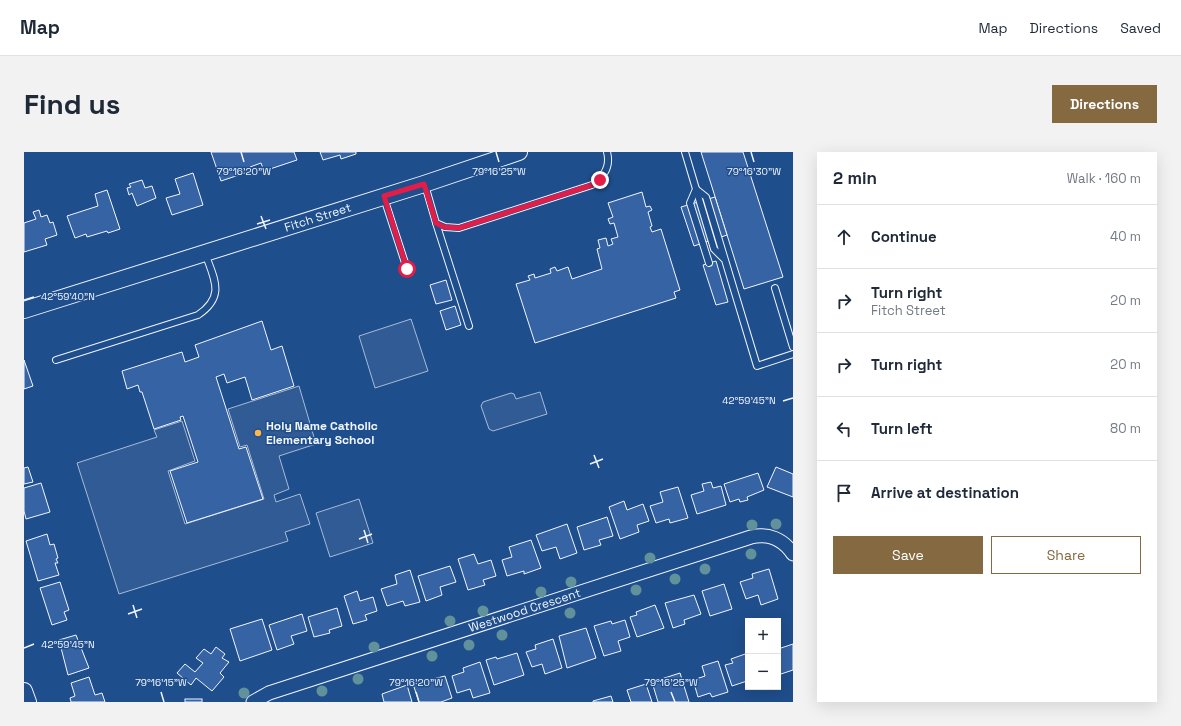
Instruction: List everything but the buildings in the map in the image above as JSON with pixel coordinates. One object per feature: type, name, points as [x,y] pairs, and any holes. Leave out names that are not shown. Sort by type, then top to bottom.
[{"type":"street","name":"Fitch Street","points":[[24,310],[424,184],[519,152]]},
{"type":"street","name":"Westwood Crescent","points":[[253,702],[269,693],[751,537],[763,535],[774,538],[785,544],[793,554]]},
{"type":"street","points":[[24,691],[28,702]]},
{"type":"lane","points":[[436,223],[444,227],[459,228],[592,185],[600,180],[606,172],[609,164],[607,152]]},
{"type":"lane","points":[[685,152],[714,250],[724,259],[757,366],[793,354]]},
{"type":"lane","points":[[424,184],[469,326]]},
{"type":"lane","points":[[696,189],[690,203],[709,264]]},
{"type":"lane","points":[[384,196],[407,269]]},
{"type":"lane","points":[[56,360],[198,315],[210,306],[216,287],[205,252]]},
{"type":"lane","points":[[775,288],[793,347]]},
{"type":"shaded area","points":[[411,319],[428,371],[375,388],[359,336]]},
{"type":"shaded area","points":[[299,386],[316,444],[279,456],[289,489],[274,495],[276,502],[300,494],[310,524],[285,532],[288,541],[119,594],[77,463],[157,437],[154,430],[182,421],[195,461],[168,471],[185,524],[264,499],[247,445],[240,447],[228,409]]},
{"type":"shaded area","points":[[540,392],[547,414],[493,431],[489,429],[481,406],[483,402],[511,393],[514,394],[516,399]]},
{"type":"shaded area","points":[[359,499],[373,543],[330,557],[316,513]]},
{"type":"place","name":"Holy Name Catholic Elementary School","points":[[258,433]]},
{"type":"route","points":[[407,269],[384,196],[424,184],[436,223],[444,227],[459,228],[592,185],[600,180]]}]
